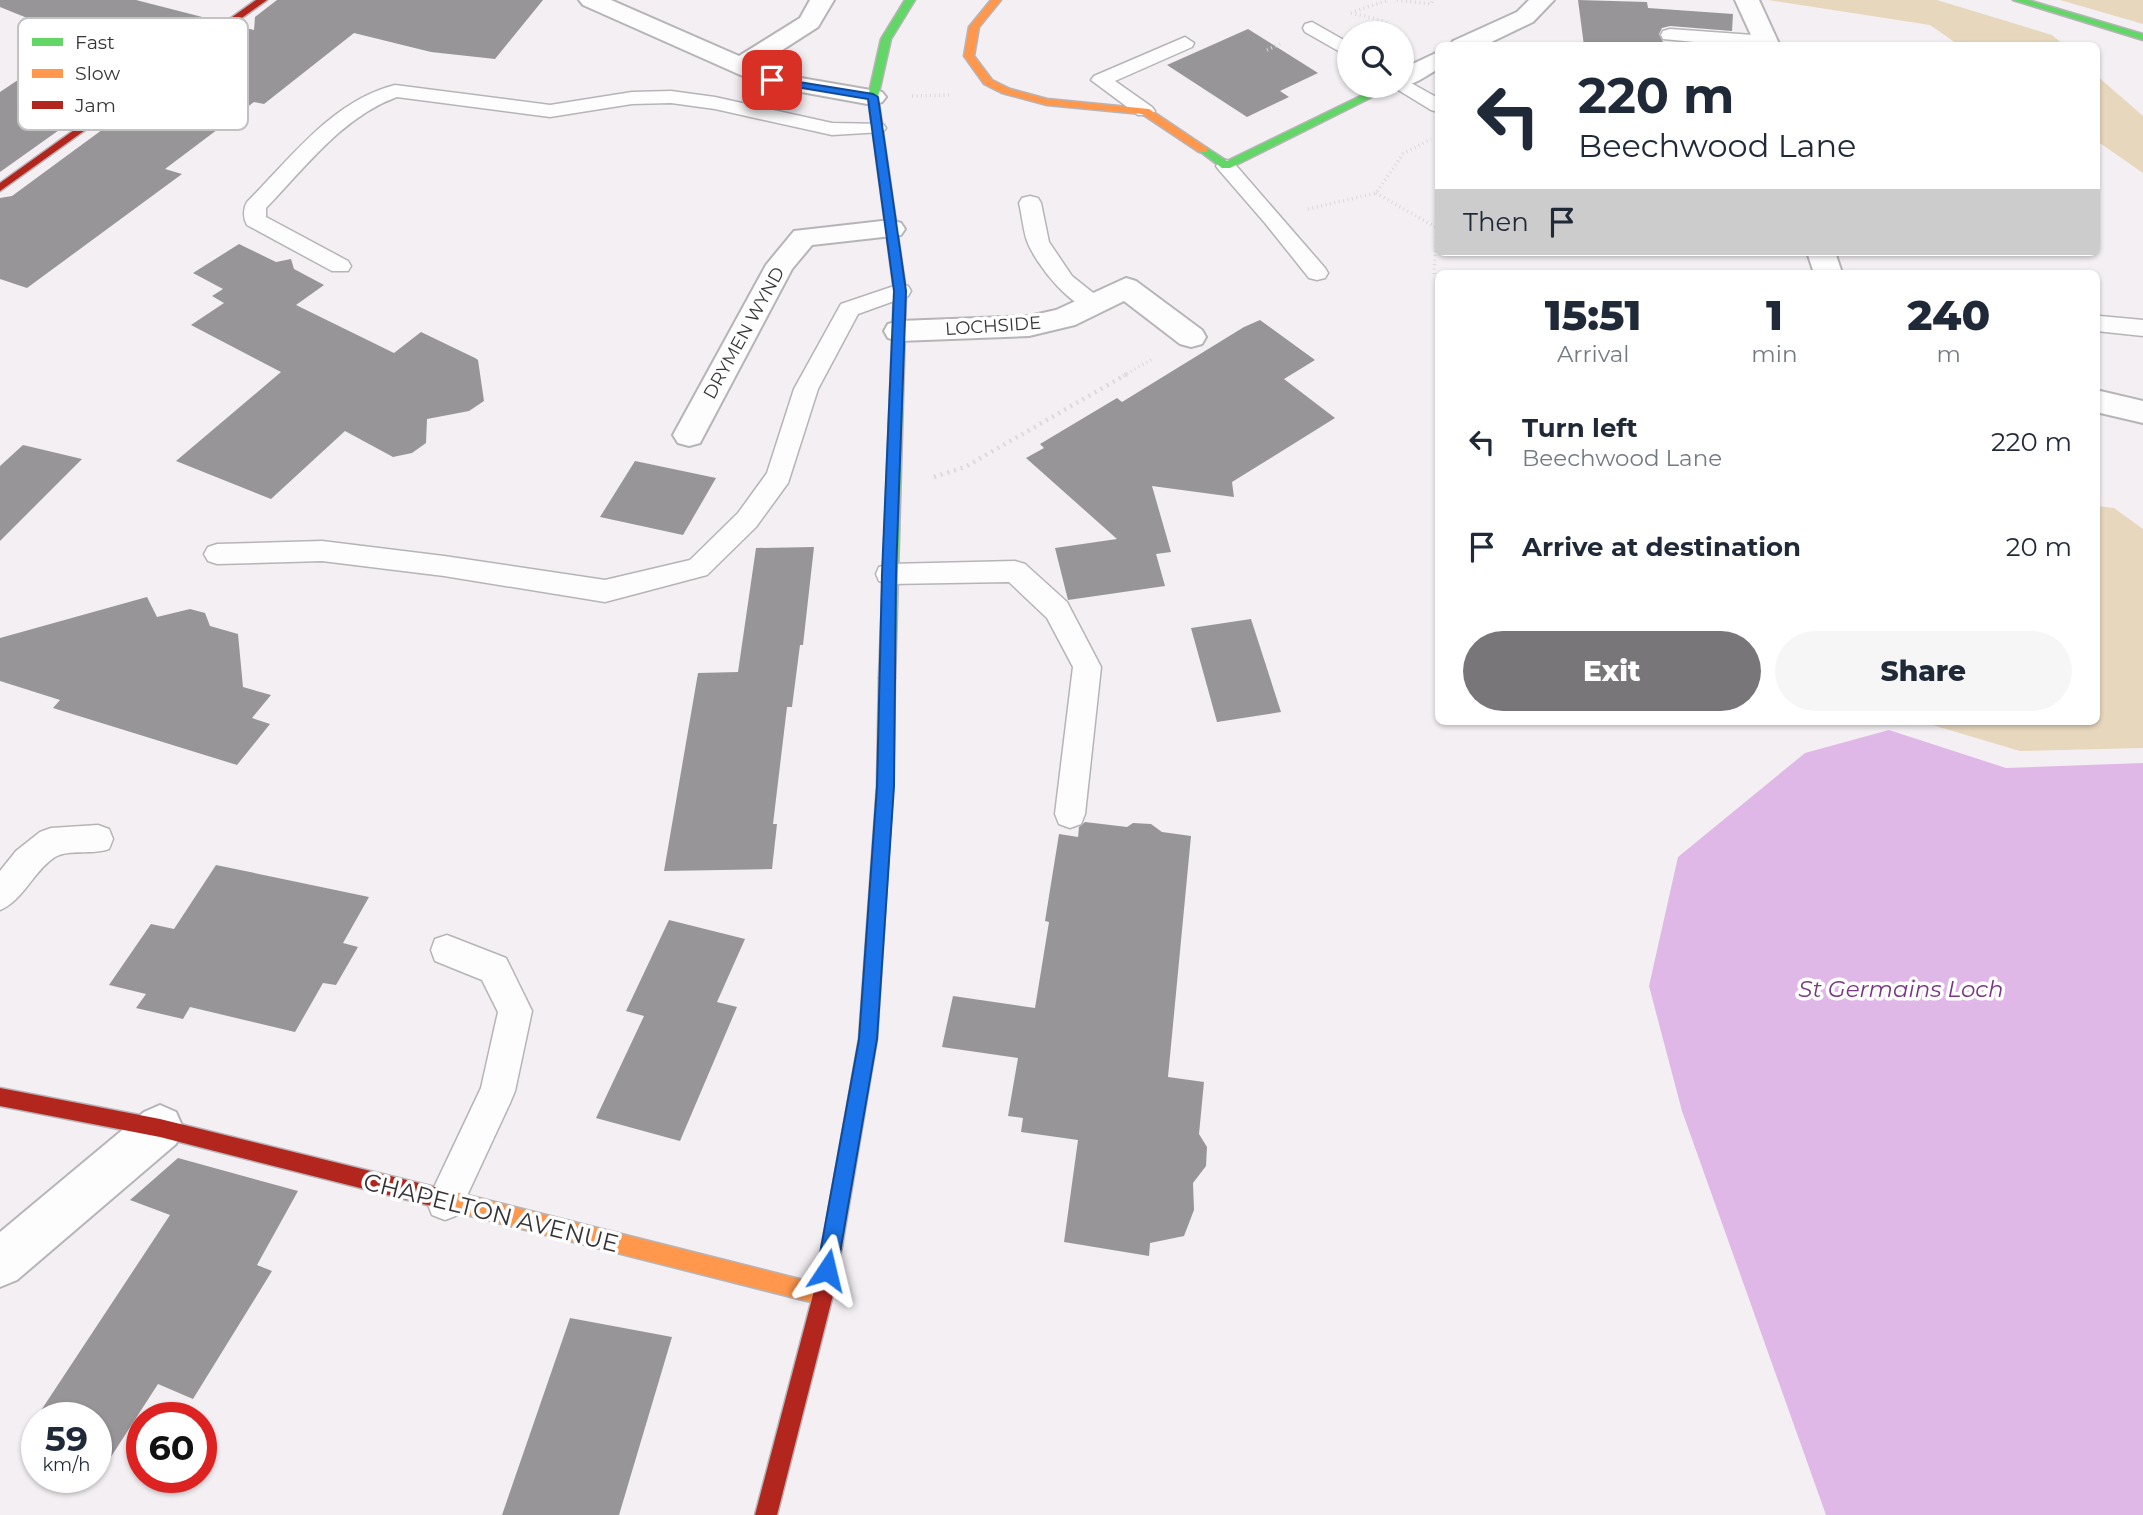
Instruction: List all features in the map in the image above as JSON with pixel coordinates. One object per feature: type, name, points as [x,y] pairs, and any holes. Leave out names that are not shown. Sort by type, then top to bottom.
[{"type":"street","points":[[237,18],[262,0]]},
{"type":"street","points":[[591,0],[772,80],[873,97]]},
{"type":"street","points":[[740,66],[810,22],[822,0]]},
{"type":"street","points":[[766,1515],[823,1295],[868,1039],[886,786],[889,574],[900,291],[873,97],[886,39],[911,0]]},
{"type":"street","points":[[996,0],[974,27],[969,56],[988,82],[1006,91],[1046,102],[1145,111],[1226,166],[1365,98]]},
{"type":"street","points":[[1471,42],[1525,18],[1542,0]]},
{"type":"street","points":[[1747,0],[1767,42]]},
{"type":"street","points":[[2018,0],[2143,37]]},
{"type":"street","points":[[1414,74],[1435,61]]},
{"type":"street","points":[[0,188],[81,130]]},
{"type":"street","name":"DRYMEN WYND","points":[[689,435],[780,265],[804,237],[891,229]]},
{"type":"street","name":"LOCHSIDE","points":[[898,331],[1029,326],[1064,318],[1126,288],[1191,337]]},
{"type":"street","points":[[2100,402],[2143,412]]},
{"type":"street","name":"CHAPELTON AVENUE","points":[[0,1097],[160,1128],[823,1295]]},
{"type":"street","points":[[0,1263],[160,1128]]},
{"type":"lane","points":[[1312,28],[1337,44]]},
{"type":"lane","points":[[1670,35],[1755,42]]},
{"type":"lane","points":[[1145,111],[1101,80],[1185,43]]},
{"type":"lane","points":[[1414,89],[1435,104]]},
{"type":"lane","points":[[340,266],[255,220],[255,207],[344,116],[370,100],[395,91],[550,111],[632,98],[671,97],[715,103],[832,128],[876,128]]},
{"type":"lane","points":[[1226,166],[1273,218],[1317,273]]},
{"type":"lane","points":[[1030,203],[1038,242],[1064,281],[1094,305]]},
{"type":"lane","points":[[217,554],[322,551],[444,566],[604,591],[698,568],[747,520],[779,476],[806,389],[849,309],[900,291]]},
{"type":"lane","points":[[2100,324],[2143,328]]},
{"type":"lane","points":[[889,574],[1015,571],[1057,610],[1087,667],[1070,814]]},
{"type":"lane","points":[[0,895],[27,861],[51,842],[98,839]]},
{"type":"lane","points":[[446,1202],[498,1091],[515,1011],[494,968],[447,950]]},
{"type":"path","points":[[1354,12],[1389,0]]},
{"type":"path","points":[[1396,0],[1431,4],[1433,0]]},
{"type":"path","points":[[873,97],[966,95],[988,82]]},
{"type":"path","points":[[1273,218],[1376,193],[1403,154],[1435,138]]},
{"type":"path","points":[[1376,193],[1435,226]]},
{"type":"path","points":[[1434,274],[1436,256]]},
{"type":"path","points":[[893,492],[965,467],[1191,337]]},
{"type":"shaded area","points":[[1768,0],[1937,0],[2052,35],[2060,42],[1955,42],[1930,25]]},
{"type":"shaded area","points":[[2060,0],[2143,0],[2143,24]]},
{"type":"shaded area","points":[[2100,78],[2143,116],[2143,173],[2100,143]]},
{"type":"shaded area","points":[[2100,506],[2114,508],[2143,529],[2143,748],[2020,751],[1932,725],[2100,725]]},
{"type":"water","name":"St Germains Loch","points":[[1889,730],[2006,768],[2143,763],[2143,1515],[1826,1515],[1682,1111],[1649,986],[1678,857],[1805,753]]},
{"type":"building","points":[[0,0],[136,0],[206,18],[27,18],[0,7]]},
{"type":"building","points":[[277,0],[543,0],[495,59],[431,52],[354,33],[264,104],[254,102],[248,107],[248,28],[254,30],[255,17]]},
{"type":"building","points":[[1578,0],[1647,2],[1648,8],[1733,14],[1732,31],[1670,26],[1662,28],[1659,34],[1663,42],[1583,42]]},
{"type":"building","points":[[1248,29],[1318,73],[1280,91],[1289,97],[1247,117],[1167,65]]},
{"type":"building","points":[[18,80],[18,130],[59,130],[0,172],[0,92]]},
{"type":"building","points":[[102,130],[217,130],[165,169],[182,174],[27,288],[0,279],[0,198],[12,196]]},
{"type":"building","points":[[239,244],[276,262],[291,259],[294,269],[324,285],[296,305],[394,353],[421,332],[475,358],[478,360],[484,401],[469,411],[427,419],[426,443],[412,453],[393,457],[345,431],[271,499],[176,461],[281,372],[191,325],[224,303],[212,296],[223,289],[193,273]]},
{"type":"building","points":[[1260,320],[1315,360],[1284,379],[1335,418],[1232,482],[1234,497],[1152,486],[1171,552],[1156,554],[1165,586],[1068,600],[1055,548],[1117,539],[1026,458],[1044,448],[1040,444],[1117,398],[1122,402],[1244,327]]},
{"type":"building","points":[[23,445],[82,459],[0,541],[0,466]]},
{"type":"building","points":[[635,461],[716,478],[683,535],[600,517]]},
{"type":"building","points":[[814,547],[803,645],[800,645],[792,707],[787,707],[773,824],[777,824],[772,869],[664,871],[698,673],[738,672],[756,548]]},
{"type":"building","points":[[147,597],[157,617],[190,609],[205,613],[210,626],[238,634],[243,687],[271,695],[252,718],[270,724],[237,765],[53,708],[60,700],[0,681],[0,638]]},
{"type":"building","points":[[1251,619],[1281,712],[1217,722],[1191,628]]},
{"type":"building","points":[[1085,822],[1127,827],[1133,823],[1151,824],[1162,832],[1191,836],[1168,1077],[1204,1082],[1199,1134],[1207,1147],[1206,1166],[1193,1183],[1194,1210],[1184,1236],[1150,1243],[1149,1256],[1064,1242],[1078,1140],[1021,1132],[1023,1118],[1008,1116],[1018,1058],[942,1047],[953,996],[1035,1008],[1049,922],[1045,921],[1059,834],[1078,837],[1079,827]]},
{"type":"building","points":[[216,865],[369,897],[343,943],[358,947],[336,985],[323,983],[295,1032],[190,1007],[183,1019],[136,1008],[146,994],[109,985],[151,924],[174,929]]},
{"type":"building","points":[[669,920],[745,939],[717,1002],[737,1007],[680,1141],[596,1118],[644,1016],[626,1011]]},
{"type":"building","points":[[178,1158],[298,1191],[257,1265],[272,1271],[193,1399],[158,1384],[146,1402],[126,1402],[126,1434],[112,1455],[112,1402],[47,1402],[170,1215],[130,1200]]},
{"type":"building","points":[[570,1318],[672,1337],[619,1515],[502,1515]]},
{"type":"traffic: fast","points":[[887,678],[900,291],[873,97],[886,39],[910,0]]},
{"type":"traffic: fast","points":[[2018,0],[2143,37]]},
{"type":"traffic: fast","points":[[1203,150],[1226,166],[1365,98]]},
{"type":"traffic: slow","points":[[996,0],[974,27],[969,56],[988,82],[1006,91],[1047,102],[1145,111],[1203,150]]},
{"type":"traffic: slow","points":[[832,1246],[868,1039],[885,786],[887,678]]},
{"type":"traffic: slow","points":[[447,1200],[823,1295]]},
{"type":"traffic: jam","points":[[237,18],[262,0]]},
{"type":"traffic: jam","points":[[0,188],[81,130]]},
{"type":"traffic: jam","points":[[0,1097],[160,1128],[447,1200]]},
{"type":"traffic: jam","points":[[766,1515],[823,1295],[832,1246]]},
{"type":"route","points":[[772,80],[873,97],[900,291],[889,574],[886,786],[868,1039],[827,1270]]}]
